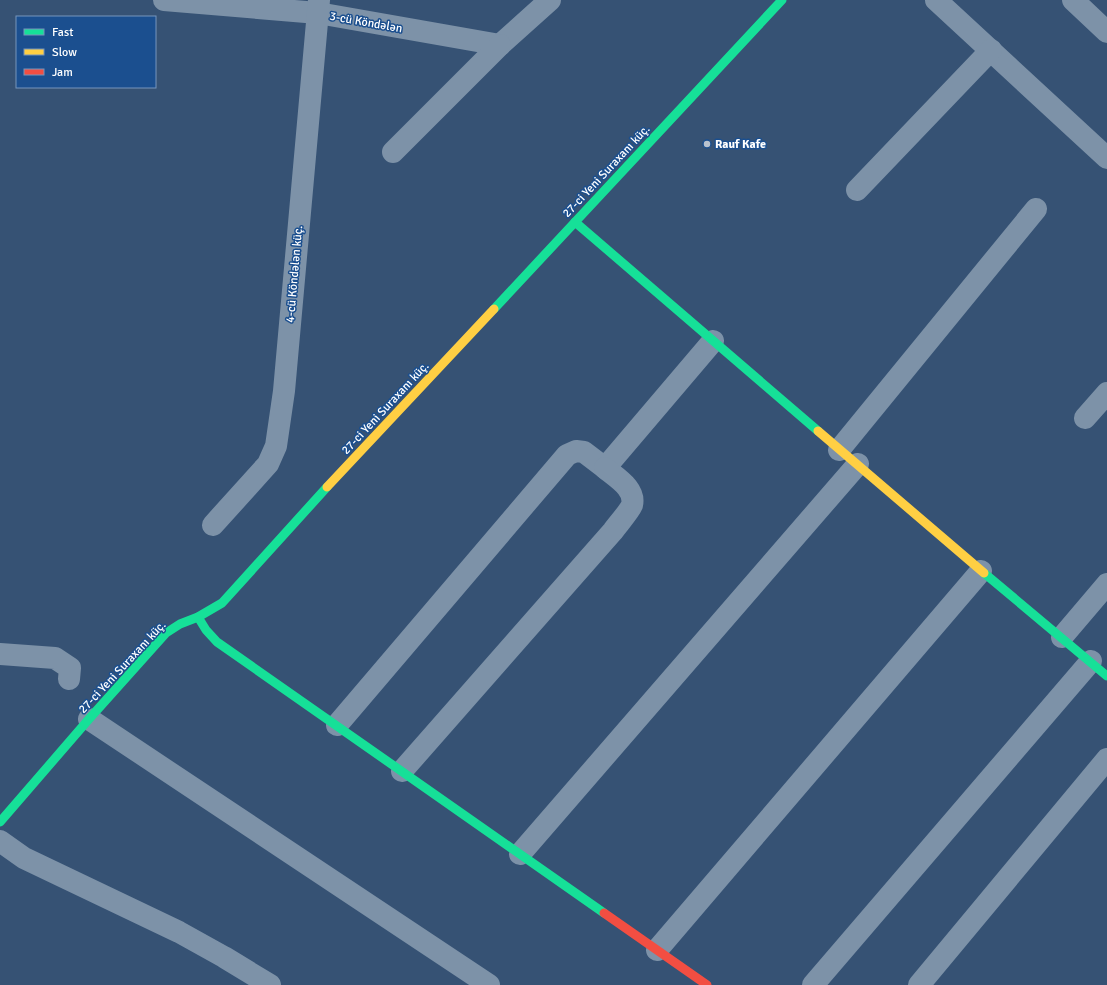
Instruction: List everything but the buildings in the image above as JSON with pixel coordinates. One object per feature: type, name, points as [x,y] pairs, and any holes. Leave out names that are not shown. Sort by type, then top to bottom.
[{"type":"street","name":"3-cü Köndələn","points":[[164,0],[318,6],[500,45]]},
{"type":"street","name":"27-ci Yeni Suraxanı küç.","points":[[0,822],[166,633],[180,624],[198,617],[222,602],[782,0]]},
{"type":"street","points":[[936,0],[1107,158]]},
{"type":"street","points":[[1073,0],[1107,32]]},
{"type":"street","points":[[393,152],[500,45],[548,1]]},
{"type":"street","name":"4-cü Köndələn küç.","points":[[213,526],[268,464],[276,446],[284,391],[318,6]]},
{"type":"street","points":[[857,190],[991,50]]},
{"type":"street","points":[[839,450],[1036,209]]},
{"type":"street","points":[[575,222],[839,450],[858,464],[1107,676]]},
{"type":"street","points":[[605,468],[713,341]]},
{"type":"street","points":[[1085,418],[1107,393]]},
{"type":"street","points":[[337,725],[567,455],[576,451],[584,452],[629,489],[632,496],[632,505],[613,531],[402,771]]},
{"type":"street","points":[[520,854],[858,464]]},
{"type":"street","points":[[657,950],[982,571]]},
{"type":"street","points":[[1062,637],[1107,584]]},
{"type":"street","points":[[198,617],[206,630],[218,642],[707,985]]},
{"type":"street","points":[[0,654],[55,658],[70,668],[69,679]]},
{"type":"street","points":[[813,985],[1091,661]]},
{"type":"street","points":[[89,719],[489,985]]},
{"type":"street","points":[[919,985],[1107,759]]},
{"type":"street","points":[[0,841],[24,858],[179,932],[270,985]]},
{"type":"traffic: fast","points":[[494,309],[782,0]]},
{"type":"traffic: fast","points":[[575,222],[818,431]]},
{"type":"traffic: fast","points":[[0,822],[166,633],[180,624],[198,617],[222,603],[327,487]]},
{"type":"traffic: fast","points":[[984,573],[1107,676]]},
{"type":"traffic: fast","points":[[198,617],[206,630],[217,642],[604,913]]},
{"type":"traffic: slow","points":[[327,487],[494,309]]},
{"type":"traffic: slow","points":[[818,431],[984,573]]},
{"type":"traffic: jam","points":[[604,913],[707,985]]},
{"type":"place","name":"Rauf Kafe","points":[[707,144]]}]
